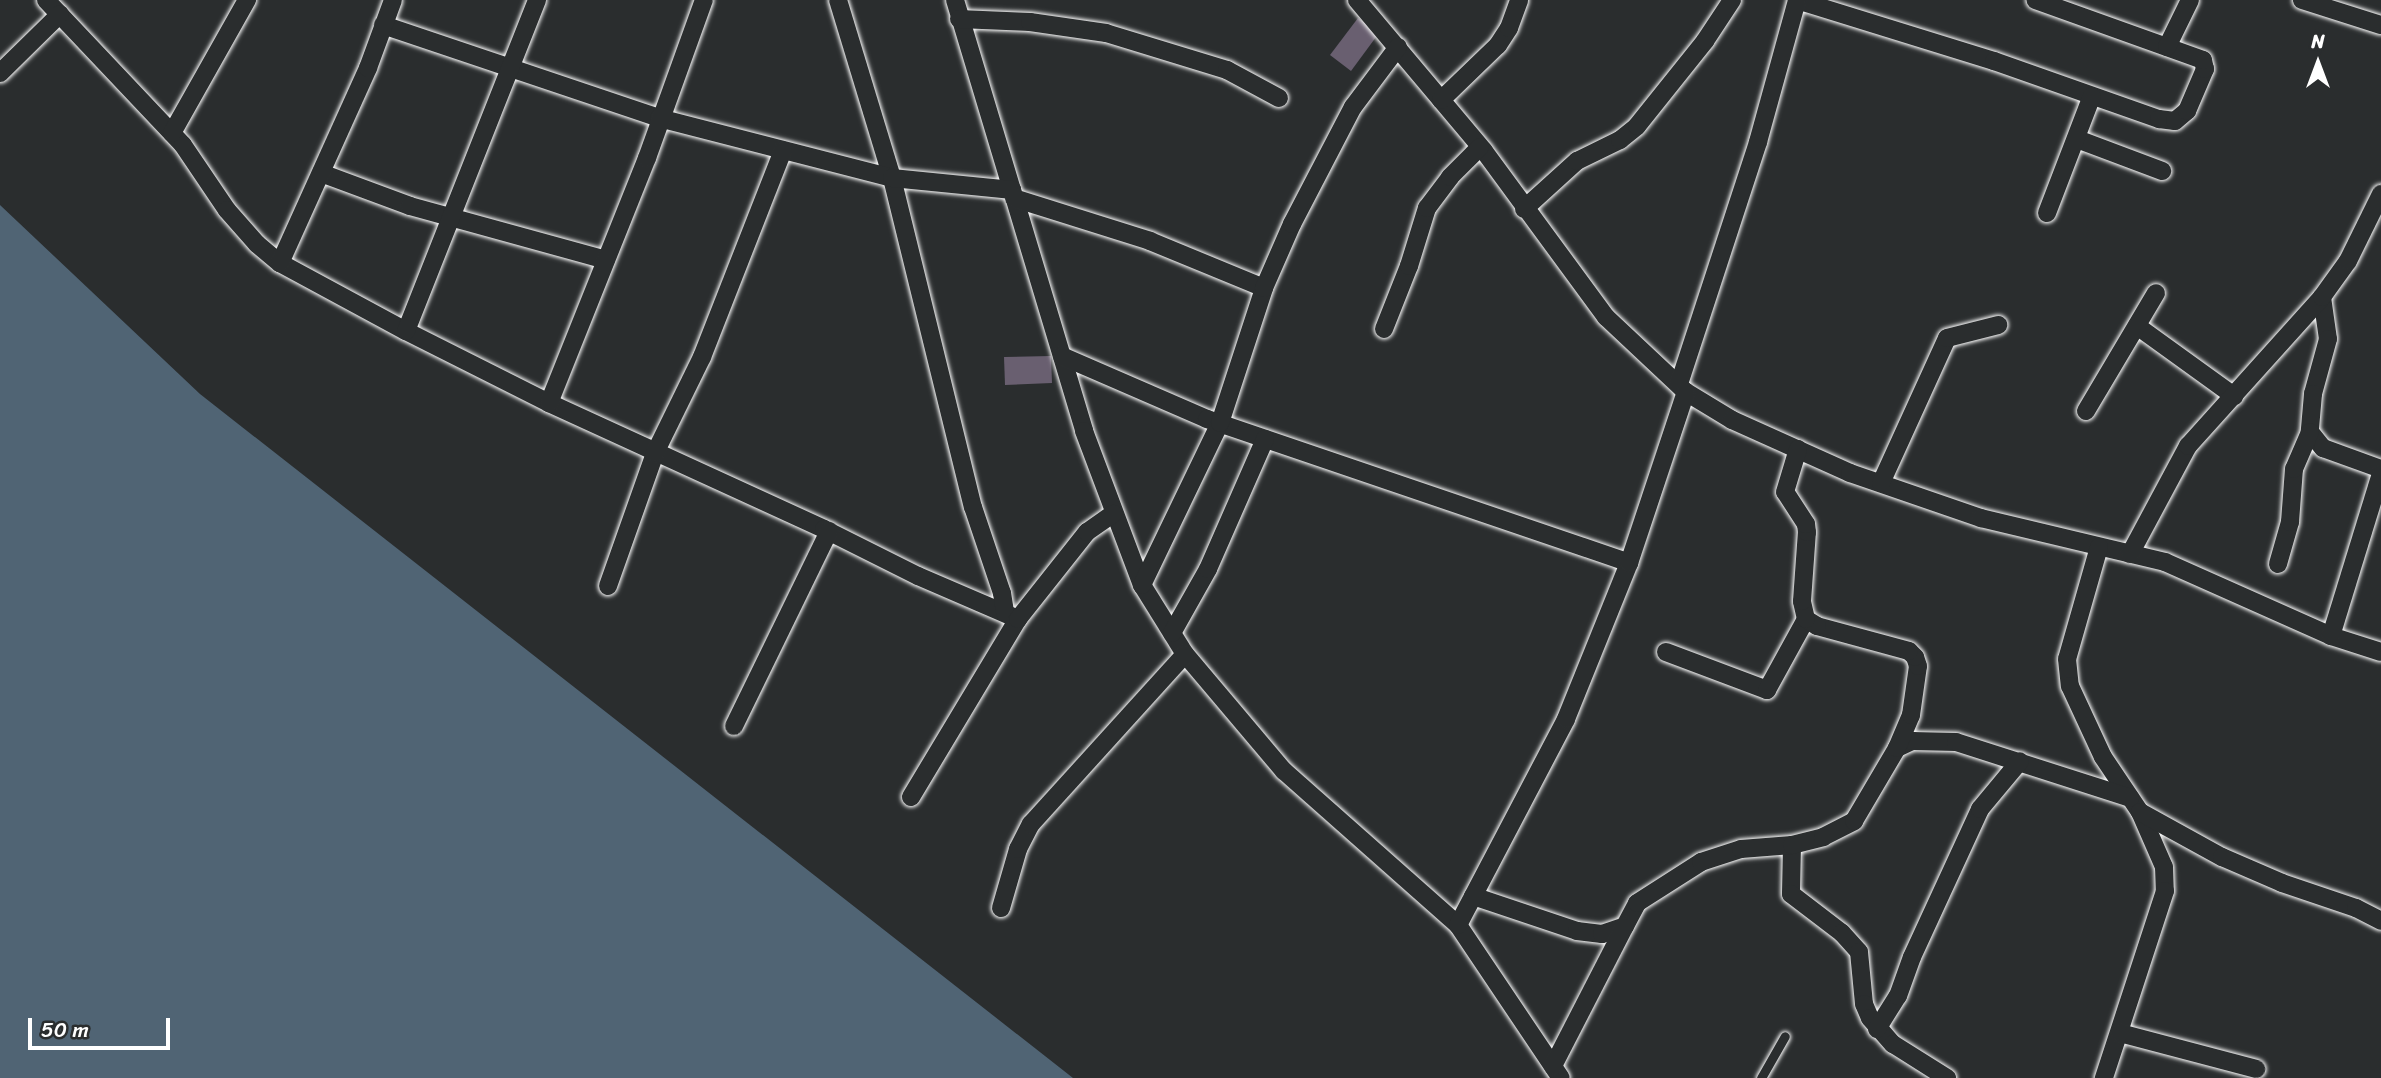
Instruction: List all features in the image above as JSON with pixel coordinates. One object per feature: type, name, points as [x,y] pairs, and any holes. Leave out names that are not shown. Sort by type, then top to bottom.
[{"type":"street","points":[[46,0],[172,133],[227,210],[257,244],[281,263],[406,331],[549,403],[829,531],[918,576],[1011,616]]},
{"type":"street","points":[[172,133],[247,0]]},
{"type":"street","points":[[281,263],[393,0]]},
{"type":"street","points":[[406,331],[537,0]]},
{"type":"street","points":[[549,403],[704,0]]},
{"type":"street","points":[[838,0],[891,178],[974,507],[1011,616]]},
{"type":"street","points":[[955,0],[1062,356],[1113,514],[1142,585],[1185,654],[1284,772],[1458,925],[1557,1072]]},
{"type":"street","points":[[1357,0],[1375,7],[1398,47],[1480,147],[1606,317],[1682,388],[1732,420],[1881,483],[1981,518],[2165,562],[2331,636],[2381,652]]},
{"type":"street","points":[[1441,100],[1498,45],[1509,28],[1519,0]]},
{"type":"street","points":[[1524,209],[1577,161],[1620,140],[1637,126],[1705,41],[1732,0]]},
{"type":"street","points":[[1458,925],[1566,719],[1629,563],[1758,142],[1797,0],[1994,61],[2168,121],[2181,118],[2187,111],[2206,64],[2200,58],[2035,0]]},
{"type":"street","points":[[2167,47],[2190,0]]},
{"type":"street","points":[[2302,0],[2381,25]]},
{"type":"street","points":[[0,73],[60,14]]},
{"type":"street","points":[[959,19],[1030,22],[1106,33],[1227,69],[1279,98]]},
{"type":"street","points":[[383,25],[660,118],[891,178],[1013,194],[1150,241],[1264,288]]},
{"type":"street","points":[[1142,585],[1220,423],[1264,288],[1292,224],[1353,107],[1398,47]]},
{"type":"street","points":[[2047,213],[2092,96]]},
{"type":"street","points":[[2077,139],[2162,171]]},
{"type":"street","points":[[1384,329],[1409,266],[1427,208],[1450,177],[1480,147]]},
{"type":"street","points":[[608,586],[655,453],[702,358],[783,150]]},
{"type":"street","points":[[321,173],[410,206],[606,260]]},
{"type":"street","points":[[2130,554],[2188,446],[2322,298],[2348,261],[2381,194]]},
{"type":"street","points":[[2087,411],[2156,293]]},
{"type":"street","points":[[2277,564],[2290,522],[2294,469],[2310,432],[2313,394],[2328,339],[2322,298]]},
{"type":"street","points":[[1881,483],[1947,338],[1997,325]]},
{"type":"street","points":[[2137,326],[2234,396]]},
{"type":"street","points":[[1062,356],[1220,423],[1629,563]]},
{"type":"street","points":[[2310,432],[2323,448],[2381,471],[2331,636]]},
{"type":"street","points":[[1171,633],[1204,577],[1265,439]]},
{"type":"street","points":[[1667,652],[1767,690],[1806,620],[1802,601],[1806,524],[1785,492],[1798,449]]},
{"type":"street","points":[[911,797],[1011,616],[1087,532],[1113,514]]},
{"type":"street","points":[[734,726],[829,531]]},
{"type":"street","points":[[2098,547],[2067,659],[2070,686],[2103,757],[2135,805],[2164,867],[2165,891],[2104,1078]]},
{"type":"street","points":[[1557,1072],[1637,903],[1701,862],[1741,849],[1792,845],[1823,837],[1854,821],[1897,748],[1911,715],[1917,675],[1915,657],[1901,648],[1816,626],[1806,620]]},
{"type":"street","points":[[1001,908],[1018,849],[1031,824],[1185,654]]},
{"type":"street","points":[[1897,748],[1912,741],[1956,742],[2020,761],[2135,805],[2222,857],[2282,883],[2356,908],[2381,921]]},
{"type":"street","points":[[1877,1029],[1898,996],[1912,957],[1980,809],[2020,761]]},
{"type":"street","points":[[1792,845],[1791,894],[1842,933],[1859,952],[1864,1004],[1877,1029],[1893,1044],[1947,1078]]},
{"type":"street","points":[[1473,896],[1591,934],[1602,934],[1625,926]]},
{"type":"street","points":[[2120,1032],[2256,1069]]},
{"type":"lane","points":[[1761,1078],[1785,1036]]},
{"type":"water","points":[[0,205],[200,394],[1073,1078],[0,1078]]},
{"type":"building","points":[[1358,18],[1379,33],[1351,71],[1330,55]]},
{"type":"building","points":[[1051,356],[1052,383],[1005,385],[1004,357]]}]
